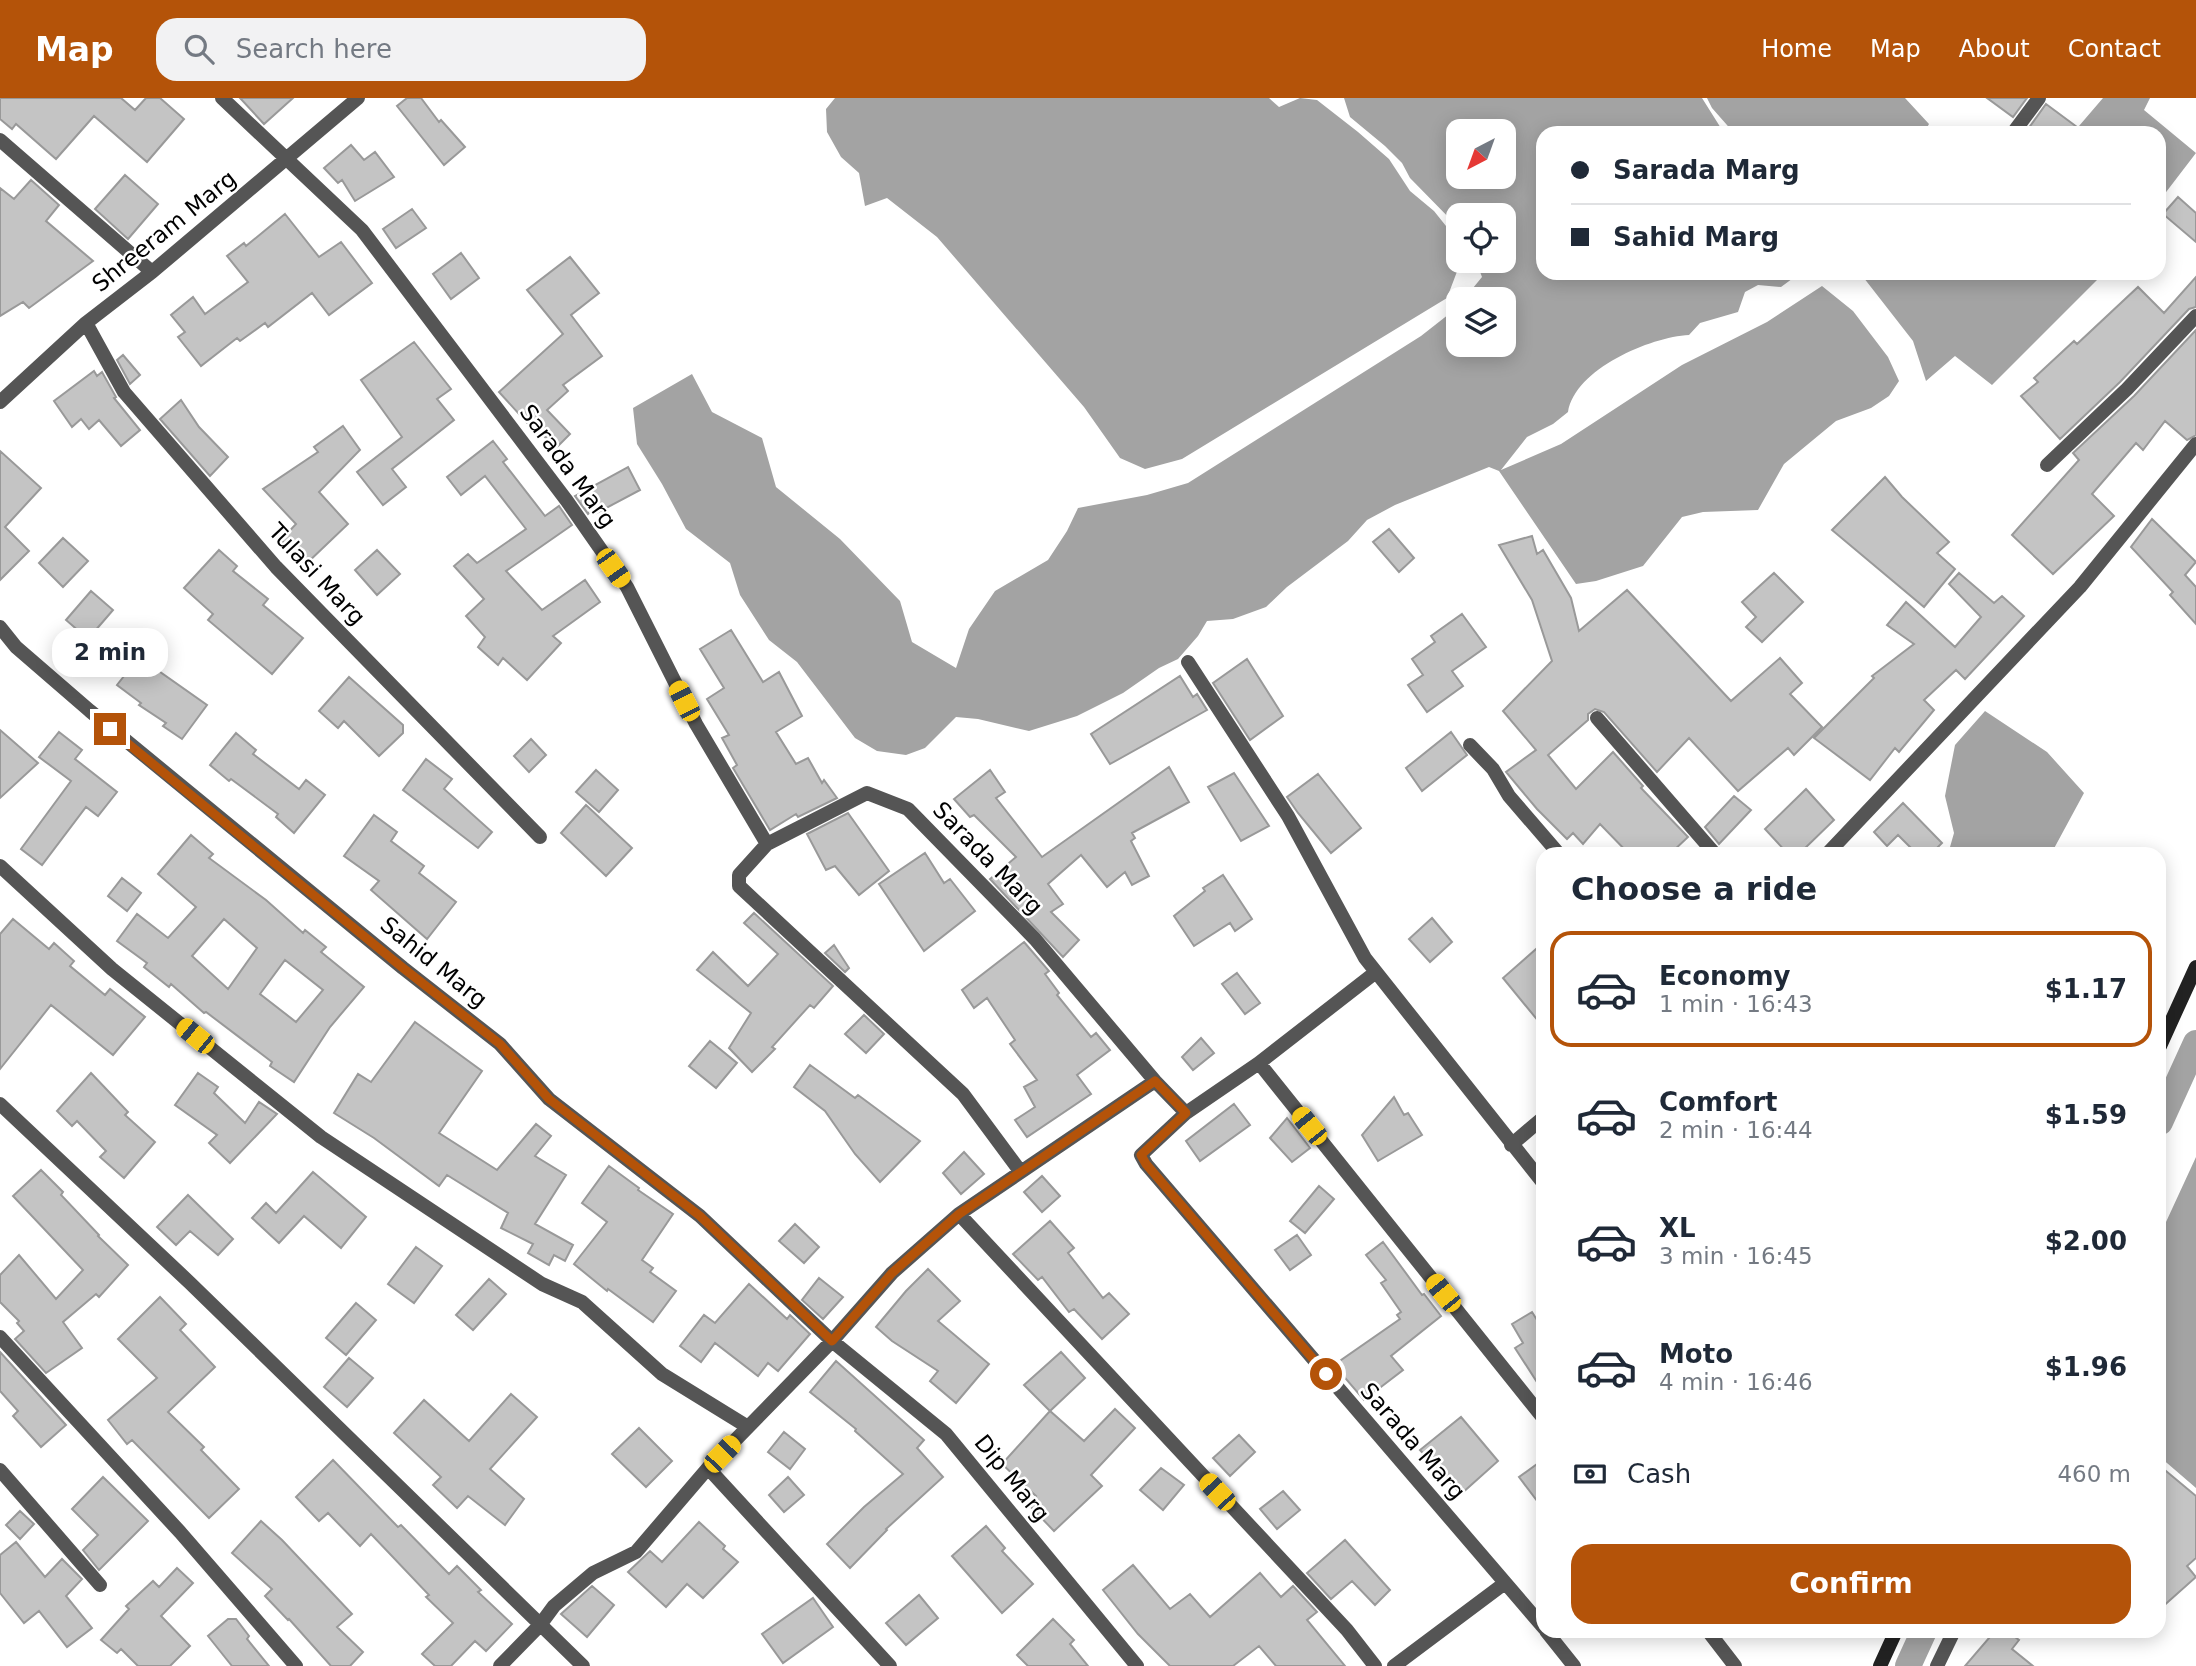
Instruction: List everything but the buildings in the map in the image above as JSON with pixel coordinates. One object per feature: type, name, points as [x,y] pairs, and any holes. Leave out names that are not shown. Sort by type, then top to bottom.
[{"type":"main road","points":[[2166,1033],[2196,967]]},
{"type":"main road","points":[[1880,1666],[1893,1638]]},
{"type":"street","name":"Sarada Marg","points":[[222,98],[362,230],[567,501],[626,587],[696,724],[767,844],[866,793],[908,809],[1035,939],[1155,1081],[1186,1113],[1141,1155],[1146,1164],[1536,1619]]},
{"type":"street","name":"Shreeram Marg","points":[[0,401],[86,323],[152,272],[358,98]]},
{"type":"street","points":[[2017,126],[2039,98]]},
{"type":"street","points":[[0,139],[152,272]]},
{"type":"street","points":[[2047,465],[2127,390],[2196,316]]},
{"type":"street","name":"Tulasi Marg","points":[[86,323],[124,392],[276,567],[540,837]]},
{"type":"street","points":[[1835,847],[2080,587],[2196,444]]},
{"type":"street","name":"Sahid Marg","points":[[0,627],[16,647],[90,711],[392,959],[500,1044],[549,1099],[700,1216],[832,1341]]},
{"type":"street","points":[[1188,662],[1289,816],[1364,958],[1536,1175]]},
{"type":"street","points":[[1597,718],[1709,847]]},
{"type":"street","points":[[1470,745],[1493,769],[1509,796],[1553,847]]},
{"type":"street","points":[[767,844],[739,875],[739,886],[963,1094],[1020,1171]]},
{"type":"street","points":[[0,866],[112,969],[321,1137],[542,1284],[582,1301],[662,1374],[748,1427]]},
{"type":"street","points":[[1186,1113],[1259,1063],[1376,972]]},
{"type":"street","points":[[1259,1063],[1536,1409]]},
{"type":"street","points":[[500,1666],[540,1625],[554,1606],[593,1573],[636,1552],[709,1468],[832,1341],[892,1273],[959,1214],[1155,1081]]},
{"type":"street","points":[[0,1104],[191,1283],[583,1666]]},
{"type":"street","points":[[1511,1145],[1536,1124]]},
{"type":"street","points":[[959,1214],[1346,1630],[1376,1666]]},
{"type":"street","points":[[0,1337],[180,1532],[296,1666]]},
{"type":"street","name":"Dip Marg","points":[[832,1341],[946,1434],[1137,1666]]},
{"type":"street","points":[[709,1468],[890,1666]]},
{"type":"street","points":[[0,1470],[100,1585]]},
{"type":"street","points":[[1394,1666],[1505,1583]]},
{"type":"street","name":"Sarada Marg","points":[[1552,1638],[1574,1666]]},
{"type":"street","points":[[1713,1638],[1735,1666]]},
{"type":"street","points":[[1937,1666],[1951,1638]]},
{"type":"shaded area","points":[[835,98],[1269,98],[1279,107],[1300,98],[1317,100],[1389,159],[1410,191],[1434,211],[1446,226],[1446,273],[1456,273],[1451,287],[1446,287],[1446,299],[1182,459],[1145,469],[1120,458],[1084,407],[937,237],[887,198],[865,206],[859,173],[841,157],[827,132],[826,109]]},
{"type":"shaded area","points":[[1344,98],[1702,98],[1720,126],[1536,126],[1536,280],[1790,280],[1781,287],[1758,285],[1745,292],[1738,312],[1700,323],[1689,335],[1635,349],[1599,369],[1584,382],[1574,396],[1568,412],[1553,424],[1527,437],[1501,470],[1561,444],[1682,365],[1767,322],[1822,286],[1853,311],[1888,357],[1899,381],[1889,396],[1871,408],[1836,421],[1784,464],[1758,510],[1703,512],[1682,517],[1643,566],[1596,581],[1576,584],[1499,471],[1489,467],[1395,505],[1367,520],[1348,541],[1287,587],[1266,607],[1233,619],[1207,621],[1178,659],[1159,668],[1123,693],[1077,716],[1029,731],[978,719],[956,717],[925,748],[906,755],[877,751],[855,738],[797,662],[769,640],[740,595],[730,563],[686,529],[637,444],[633,408],[692,374],[712,412],[762,438],[776,487],[840,539],[900,601],[912,642],[956,668],[969,629],[995,591],[1048,560],[1078,508],[1147,495],[1188,483],[1421,336],[1446,316],[1446,357],[1516,357],[1516,287],[1474,287],[1482,277],[1480,273],[1516,273],[1516,203],[1446,203],[1446,215],[1410,178],[1402,163],[1350,117]]},
{"type":"shaded area","points":[[1707,98],[1905,98],[1929,124],[1728,126]]},
{"type":"shaded area","points":[[2103,98],[2150,98],[2144,110],[2163,126],[2079,126]]},
{"type":"shaded area","points":[[2166,128],[2196,153],[2166,192]]},
{"type":"shaded area","points":[[1865,280],[2097,280],[1992,385],[1955,356],[1926,381],[1913,341]]},
{"type":"shaded area","points":[[1985,711],[2047,752],[2084,793],[2055,847],[1950,847],[1954,833],[1945,796],[1955,745]]},
{"type":"shaded area","points":[[2196,1157],[2196,1488],[2166,1462],[2166,1222]]},
{"type":"waterway","points":[[2166,1109],[2196,1043]]},
{"type":"waterway","points":[[1908,1666],[1921,1638]]},
{"type":"route","points":[[110,729],[500,1044],[549,1099],[700,1216],[832,1341],[892,1273],[959,1214],[1155,1081],[1186,1113],[1141,1155],[1146,1164],[1326,1374]]}]
